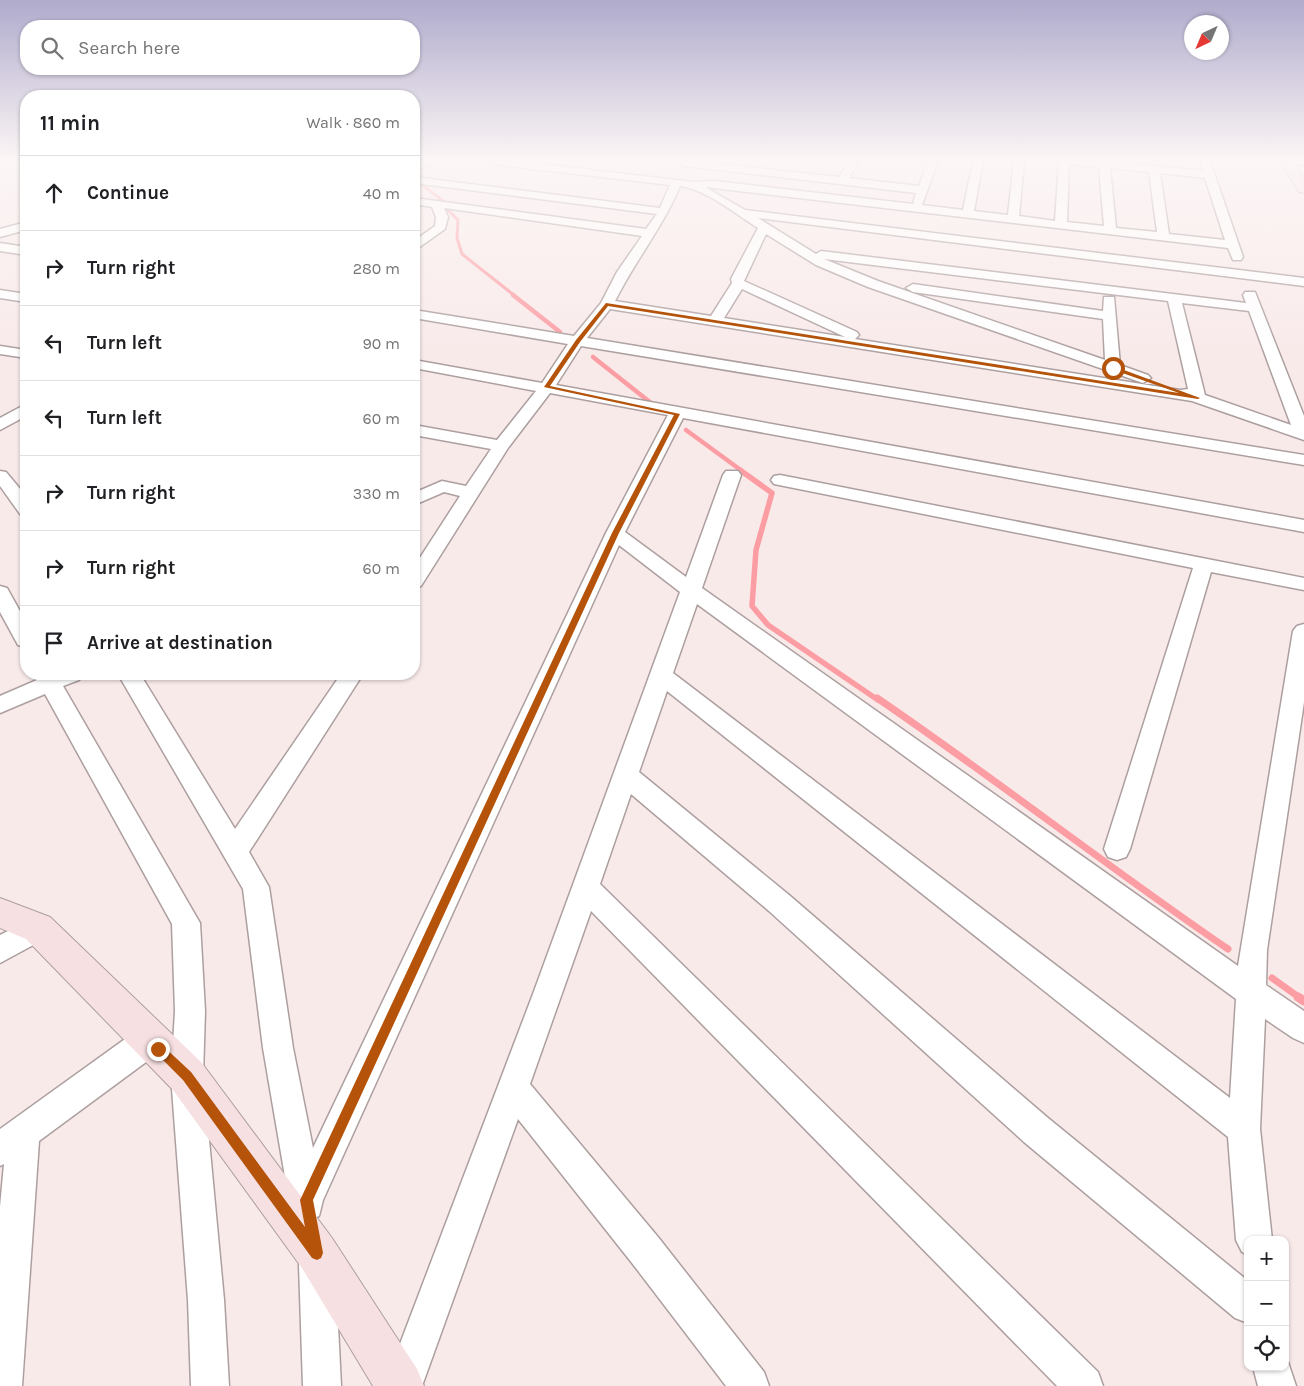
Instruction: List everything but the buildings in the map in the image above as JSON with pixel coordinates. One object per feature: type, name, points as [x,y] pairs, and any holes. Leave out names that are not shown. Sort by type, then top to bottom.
[{"type":"street","points":[[420,243],[442,226]]},
{"type":"street","points":[[594,226],[649,233]]},
{"type":"street","points":[[420,573],[501,446],[547,387],[578,341],[607,304],[623,272],[654,226]]},
{"type":"street","points":[[761,226],[820,262],[873,284],[1304,435]]},
{"type":"street","points":[[918,226],[953,255],[1108,289],[1255,308]]},
{"type":"street","points":[[1075,226],[1233,244]]},
{"type":"street","points":[[1110,226],[1110,230]]},
{"type":"street","points":[[1162,226],[1163,236]]},
{"type":"street","points":[[1227,226],[1242,275],[1304,435]]},
{"type":"street","points":[[0,233],[20,228]]},
{"type":"street","points":[[715,321],[738,284],[737,279],[764,228]]},
{"type":"street","points":[[0,247],[20,250]]},
{"type":"street","points":[[806,253],[953,255],[1242,275],[1304,282]]},
{"type":"street","points":[[944,292],[953,255]]},
{"type":"street","points":[[738,284],[878,347]]},
{"type":"street","points":[[873,284],[944,292],[1110,316]]},
{"type":"street","points":[[1108,289],[1113,368]]},
{"type":"street","points":[[0,294],[20,297]]},
{"type":"street","points":[[1174,297],[1198,398]]},
{"type":"street","points":[[607,304],[1198,398]]},
{"type":"street","points":[[420,315],[1304,460]]},
{"type":"street","points":[[0,350],[20,353]]},
{"type":"street","points":[[420,365],[547,387],[677,414],[1304,526]]},
{"type":"street","points":[[0,425],[20,413]]},
{"type":"street","points":[[306,1200],[615,533],[677,414]]},
{"type":"street","points":[[420,431],[501,446]]},
{"type":"street","points":[[404,1386],[513,1088],[732,475]]},
{"type":"street","points":[[780,480],[1304,584]]},
{"type":"street","points":[[420,481],[472,493]]},
{"type":"street","points":[[420,497],[442,486]]},
{"type":"street","points":[[615,533],[691,590],[1249,991],[1304,1028]]},
{"type":"street","points":[[1117,849],[1204,564]]},
{"type":"street","points":[[0,593],[20,629]]},
{"type":"street","points":[[1254,1236],[1244,1129],[1249,991],[1253,950],[1304,630]]},
{"type":"street","points":[[661,675],[1244,1129]]},
{"type":"street","points":[[0,704],[49,680]]},
{"type":"street","points":[[57,680],[186,923],[190,1011],[187,1076],[206,1300],[210,1386]]},
{"type":"street","points":[[133,680],[256,887],[278,1048],[317,1253],[322,1386]]},
{"type":"street","points":[[235,851],[348,680]]},
{"type":"street","points":[[625,774],[779,903],[1036,1130],[1244,1302]]},
{"type":"street","points":[[585,887],[1084,1386]]},
{"type":"street","points":[[0,913],[38,928],[187,1076],[317,1253],[400,1386]]},
{"type":"street","points":[[0,950],[38,928]]},
{"type":"street","points":[[2,1386],[11,1142],[150,1040]]},
{"type":"street","points":[[513,1088],[645,1250],[750,1386]]},
{"type":"street","points":[[1273,1371],[1276,1386]]},
{"type":"waterway","points":[[458,226],[457,238],[462,254],[515,296]]},
{"type":"waterway","points":[[513,295],[560,332]]},
{"type":"waterway","points":[[593,357],[651,403]]},
{"type":"waterway","points":[[686,430],[742,471]]},
{"type":"waterway","points":[[740,470],[772,493],[756,550],[752,606],[768,625],[878,700]]},
{"type":"waterway","points":[[877,698],[1228,949]]},
{"type":"waterway","points":[[1272,978],[1300,998]]},
{"type":"waterway","points":[[1298,997],[1304,1001]]},
{"type":"route","points":[[158,1049],[187,1076],[317,1253],[306,1200],[406,988],[486,810],[615,533],[677,414],[547,387],[578,341],[607,304],[1198,398],[1113,368]]}]
